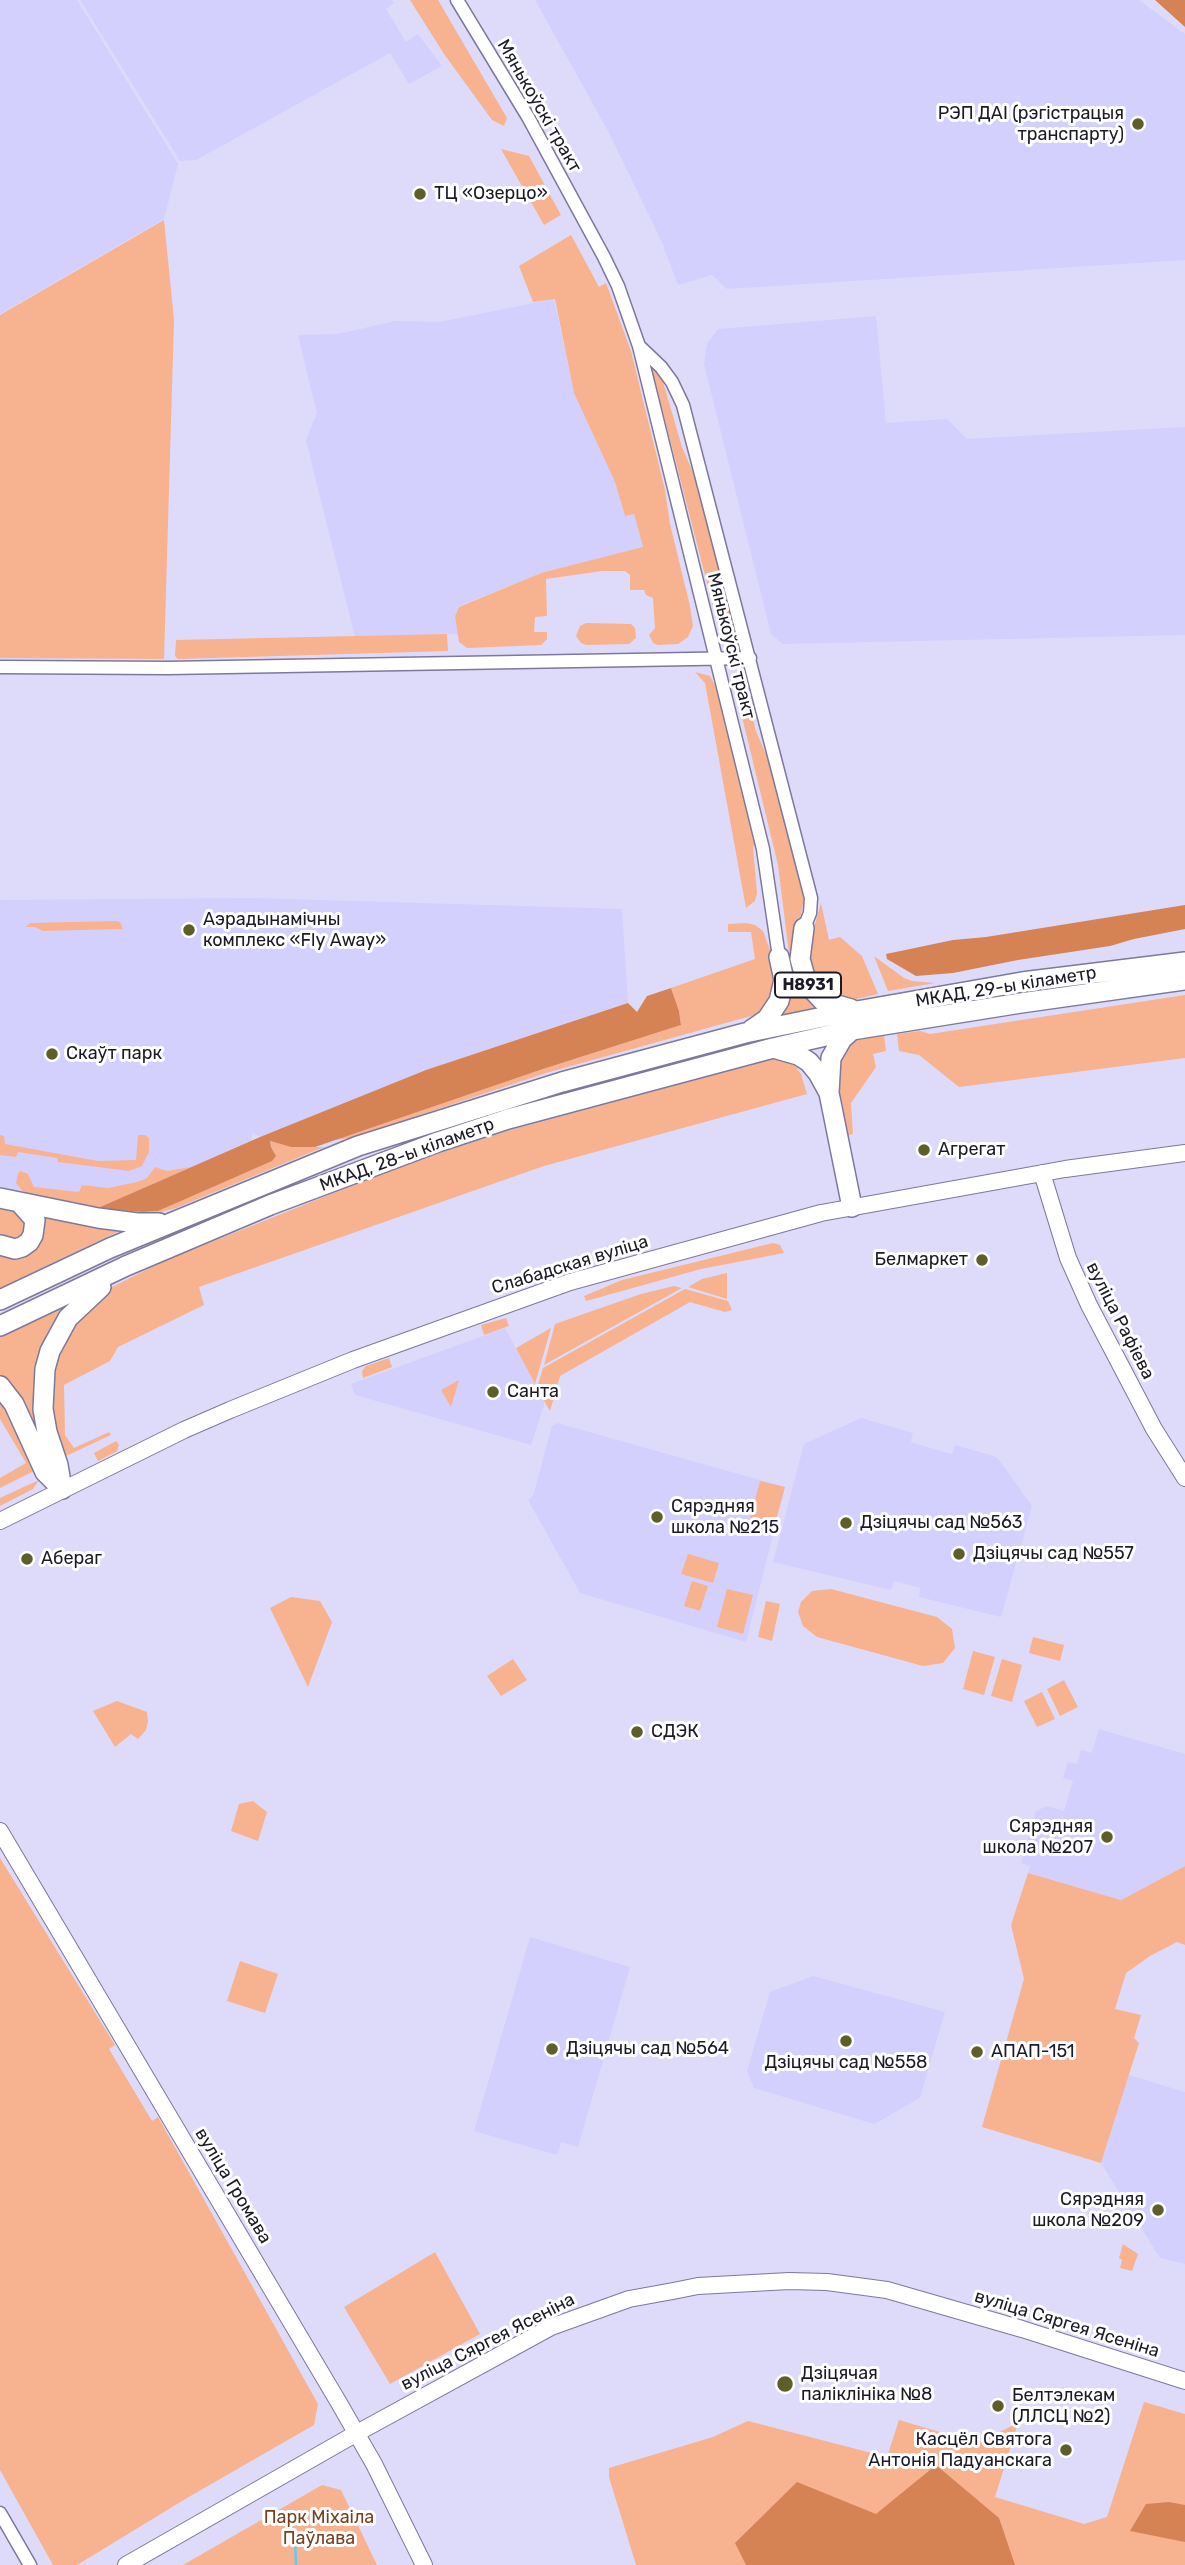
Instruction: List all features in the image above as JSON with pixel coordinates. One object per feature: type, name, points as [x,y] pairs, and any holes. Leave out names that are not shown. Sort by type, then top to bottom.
[{"type":"highway","name":"Н8931","points":[[804,928],[800,959],[807,984],[823,1001],[834,1006],[859,1010]]},
{"type":"highway","name":"Н8931","points":[[745,1033],[767,1019],[779,1001],[784,980],[779,957]]},
{"type":"highway","name":"МКАД, 29-ы кіламетр","points":[[828,1016],[1022,982],[1185,962]]},
{"type":"highway","name":"МКАД, 29-ы кіламетр","points":[[832,1035],[1021,1003],[1185,980]]},
{"type":"highway","name":"МКАД, 28-ы кіламетр","points":[[0,1300],[110,1248],[358,1146],[562,1082],[745,1033],[828,1016]]},
{"type":"highway","points":[[852,1031],[842,1039],[831,1058],[829,1093],[852,1207]]},
{"type":"highway","name":"МКАД, 28-ы кіламетр","points":[[0,1326],[126,1266],[270,1205],[438,1142],[508,1119],[773,1048],[832,1035]]},
{"type":"highway","points":[[773,1048],[798,1055],[809,1062],[829,1093]]},
{"type":"highway","points":[[10,1200],[137,1223],[177,1220]]},
{"type":"highway","points":[[0,1245],[7,1248],[22,1247],[33,1235],[35,1220],[10,1200]]},
{"type":"highway","points":[[62,1489],[43,1409],[42,1387],[50,1351],[68,1318],[126,1266]]},
{"type":"highway","points":[[0,1386],[14,1404],[44,1472],[62,1489]]},
{"type":"main road","name":"Слабадская вуліца","points":[[0,1521],[230,1410],[354,1360],[570,1282],[733,1236],[852,1207],[1042,1173],[1185,1153]]},
{"type":"main road","name":"вуліца Рафіева","points":[[1042,1173],[1068,1258],[1088,1306],[1154,1429],[1185,1478]]},
{"type":"main road","name":"вуліца Громава","points":[[0,1831],[356,2433],[424,2565]]},
{"type":"main road","name":"вуліца Сяргея Ясеніна","points":[[126,2565],[356,2433],[539,2333],[582,2314],[629,2299],[698,2286],[827,2282],[887,2290],[1022,2329],[1185,2381]]},
{"type":"street","name":"Мянькоўскі тракт","points":[[457,0],[541,141],[604,257],[618,286],[639,346],[763,849],[779,957]]},
{"type":"street","name":"Мянькоўскі тракт","points":[[639,346],[662,367],[682,405],[811,898],[810,914],[804,928]]},
{"type":"street","points":[[0,667],[168,668],[750,658]]},
{"type":"street","points":[[0,2513],[30,2565]]},
{"type":"shaded area","points":[[0,0],[77,0],[178,164],[164,219],[0,314]]},
{"type":"shaded area","points":[[80,0],[392,0],[394,3],[386,9],[406,42],[418,34],[442,66],[409,84],[390,53],[196,160],[180,161]]},
{"type":"shaded area","points":[[535,0],[1139,0],[1185,34],[1185,260],[727,289],[712,275],[678,285],[661,240],[607,129]]},
{"type":"shaded area","points":[[1155,0],[1185,0],[1185,27]]},
{"type":"shaded area","points":[[554,299],[574,393],[615,482],[625,516],[634,514],[643,548],[541,573],[464,604],[458,607],[455,616],[458,634],[355,637],[306,440],[317,413],[298,335],[338,334],[395,321],[439,322]]},
{"type":"shaded area","points":[[876,316],[886,423],[947,419],[967,439],[1185,427],[1185,635],[783,644],[771,634],[704,364],[707,344],[718,329]]},
{"type":"shaded area","points":[[252,898],[622,909],[628,1003],[426,1070],[260,1137],[252,1133],[252,1141],[98,1208],[0,1186],[0,900]]},
{"type":"shaded area","points":[[1185,905],[1185,929],[1110,946],[953,973],[916,976],[887,959],[886,954],[953,940]]},
{"type":"shaded area","points":[[671,988],[681,1025],[315,1147],[291,1147],[270,1141],[276,1156],[272,1161],[158,1211],[98,1208],[260,1137],[426,1070],[628,1003],[637,1012],[647,996]]},
{"type":"shaded area","points":[[505,1328],[545,1402],[531,1445],[355,1395],[351,1384]]},
{"type":"shaded area","points":[[861,1418],[913,1433],[911,1442],[930,1448],[952,1454],[955,1445],[997,1457],[1032,1506],[1001,1617],[919,1597],[920,1588],[894,1581],[891,1590],[773,1562],[804,1444]]},
{"type":"shaded area","name":"Сярэдняя школа №215","points":[[557,1423],[785,1487],[746,1642],[580,1593],[528,1500],[533,1496],[552,1426]]},
{"type":"shaded area","name":"Сярэдняя школа №207","points":[[1099,1729],[1185,1754],[1185,1866],[1121,1900],[1028,1873],[1030,1866],[1021,1863],[1036,1811],[1047,1806],[1064,1811],[1073,1781],[1063,1778],[1068,1762],[1077,1764],[1081,1750],[1092,1753]]},
{"type":"shaded area","name":"Дзіцячы сад №564","points":[[530,1937],[630,1967],[578,2147],[561,2142],[557,2155],[474,2131]]},
{"type":"shaded area","name":"Дзіцячы сад №558","points":[[813,1976],[945,2012],[920,2098],[874,2124],[754,2088],[747,2071],[770,1992]]},
{"type":"shaded area","name":"Сярэдняя школа №209","points":[[1129,2075],[1185,2092],[1185,2264],[1160,2258],[1101,2163]]},
{"type":"shaded area","points":[[936,2465],[999,2518],[1015,2565],[746,2565],[735,2543],[797,2482],[876,2514]]},
{"type":"shaded area","points":[[1169,2502],[1185,2505],[1185,2542],[1130,2531],[1146,2504]]},
{"type":"green space","points":[[410,0],[438,0],[507,118],[504,126],[492,120],[444,54]]},
{"type":"green space","points":[[501,149],[529,156],[561,215],[544,225]]},
{"type":"green space","points":[[164,220],[174,320],[164,659],[0,658],[0,315]]},
{"type":"green space","points":[[571,235],[599,287],[606,283],[631,351],[665,490],[693,626],[688,637],[678,644],[653,643],[649,635],[655,628],[653,598],[646,595],[644,590],[630,590],[630,575],[625,571],[602,571],[546,579],[547,616],[535,617],[534,632],[547,632],[547,639],[541,645],[467,648],[459,642],[455,616],[459,607],[541,573],[643,547],[634,514],[625,516],[615,482],[574,393],[555,299],[533,302],[519,266]]},
{"type":"green space","points":[[651,366],[661,375],[682,447],[694,475],[737,638],[730,645],[722,641]]},
{"type":"green space","points":[[586,623],[631,624],[635,628],[636,638],[629,644],[586,645],[576,636],[580,626]]},
{"type":"green space","points":[[447,634],[448,651],[178,659],[175,656],[176,640]]},
{"type":"green space","points":[[695,672],[710,676],[717,689],[756,845],[753,847],[757,893],[755,901],[746,908],[705,683]]},
{"type":"green space","points":[[741,687],[746,691],[756,731],[770,764],[804,900],[795,941],[820,1008],[782,1015],[789,1001],[792,978],[778,865],[736,692]]},
{"type":"green space","points":[[821,903],[829,940],[840,937],[862,956],[878,994],[852,1000],[833,999],[808,972],[810,941]]},
{"type":"green space","points":[[120,922],[123,929],[43,931],[26,927],[30,923]]},
{"type":"green space","points":[[746,923],[763,931],[773,958],[776,984],[766,1007],[758,1014],[546,1073],[351,1138],[334,1140],[681,1025],[671,988],[755,959],[751,932],[728,932],[728,924]]},
{"type":"green space","points":[[874,956],[904,978],[935,983],[888,991]]},
{"type":"green space","points":[[1185,995],[1185,1058],[959,1087],[919,1055],[899,1051],[897,1034],[920,1031],[930,1034]]},
{"type":"green space","points":[[884,1035],[886,1051],[873,1054],[876,1067],[851,1103],[853,1134],[846,1136],[835,1069],[851,1041]]},
{"type":"green space","points":[[773,1059],[789,1061],[795,1066],[801,1074],[807,1094],[544,1166],[199,1287],[204,1305],[118,1347],[110,1361],[64,1385],[65,1435],[74,1448],[109,1432],[111,1435],[64,1457],[60,1450],[47,1397],[61,1338],[106,1290],[164,1261],[406,1164],[507,1131]]},
{"type":"green space","points":[[0,1135],[4,1136],[5,1144],[98,1161],[136,1160],[138,1135],[145,1135],[149,1138],[149,1152],[142,1166],[129,1171],[58,1162],[57,1158],[18,1152],[16,1157],[0,1155]]},
{"type":"green space","points":[[270,1141],[291,1147],[324,1147],[176,1208],[148,1216],[102,1211],[79,1203],[24,1193],[16,1183],[21,1171],[28,1174],[34,1187],[79,1192],[82,1185],[108,1188],[137,1182],[147,1178],[155,1167],[167,1171],[191,1167],[99,1208],[158,1211],[276,1156]]},
{"type":"green space","points":[[0,1205],[21,1209],[29,1218],[21,1242],[0,1239]]},
{"type":"green space","points":[[37,1211],[130,1226],[0,1288],[0,1250],[20,1252]]},
{"type":"green space","points":[[773,1243],[780,1245],[784,1253],[701,1269],[586,1301],[584,1296],[622,1280]]},
{"type":"green space","points":[[727,1273],[727,1299],[688,1287],[702,1279]]},
{"type":"green space","points":[[674,1286],[682,1288],[544,1365],[555,1324],[641,1294]]},
{"type":"green space","points":[[685,1289],[728,1301],[732,1310],[725,1312],[690,1302],[560,1376],[550,1411],[537,1388],[543,1368]]},
{"type":"green space","points":[[66,1304],[71,1306],[46,1347],[54,1465],[0,1376],[0,1336]]},
{"type":"green space","points":[[506,1318],[509,1326],[484,1335],[481,1325]]},
{"type":"green space","points":[[551,1328],[535,1384],[516,1348]]},
{"type":"green space","points":[[389,1358],[392,1367],[363,1378],[362,1371],[366,1366]]},
{"type":"green space","points":[[459,1380],[451,1407],[441,1390]]},
{"type":"green space","points":[[0,1392],[40,1468],[0,1488],[0,1478],[26,1463],[0,1419]]},
{"type":"green space","points":[[116,1441],[119,1445],[117,1451],[98,1461],[94,1453]]},
{"type":"green space","points":[[39,1480],[33,1489],[0,1506],[0,1498]]},
{"type":"green space","points":[[760,1481],[785,1487],[772,1534],[748,1527]]},
{"type":"green space","points":[[688,1554],[719,1563],[713,1583],[681,1574]]},
{"type":"green space","points":[[692,1581],[708,1586],[700,1611],[684,1606]]},
{"type":"green space","points":[[727,1589],[753,1595],[743,1634],[717,1627]]},
{"type":"green space","points":[[831,1589],[937,1617],[952,1629],[955,1648],[943,1663],[923,1666],[817,1637],[803,1626],[798,1612],[801,1602],[812,1591]]},
{"type":"green space","points":[[291,1597],[320,1601],[332,1622],[308,1687],[270,1608]]},
{"type":"green space","points":[[766,1601],[780,1604],[772,1641],[758,1637]]},
{"type":"green space","points":[[1033,1637],[1064,1645],[1060,1661],[1029,1653]]},
{"type":"green space","points":[[973,1651],[995,1657],[984,1695],[963,1689]]},
{"type":"green space","points":[[513,1659],[527,1680],[501,1696],[487,1676]]},
{"type":"green space","points":[[1002,1659],[1022,1665],[1012,1702],[991,1696]]},
{"type":"green space","points":[[1064,1680],[1078,1707],[1060,1716],[1047,1689]]},
{"type":"green space","points":[[1042,1692],[1055,1719],[1037,1727],[1024,1701]]},
{"type":"green space","points":[[117,1701],[147,1712],[148,1721],[146,1730],[138,1739],[131,1734],[115,1747],[93,1711]]},
{"type":"green space","points":[[253,1801],[267,1812],[258,1841],[231,1831],[239,1804]]},
{"type":"green space","points":[[0,1858],[115,2045],[109,2049],[152,2121],[158,2117],[318,2404],[314,2425],[77,2565],[53,2565],[0,2470]]},
{"type":"green space","points":[[1185,1866],[1185,1945],[1177,1942],[1126,1973],[1115,2009],[1141,2015],[1134,2038],[1139,2043],[1101,2163],[982,2127],[1024,1979],[1011,1925],[1028,1873],[1121,1900]]},
{"type":"green space","points":[[240,1961],[278,1974],[265,2013],[227,2001]]},
{"type":"green space","points":[[1123,2244],[1138,2254],[1132,2271],[1120,2268],[1122,2260],[1119,2258]]},
{"type":"green space","points":[[435,2252],[480,2334],[390,2384],[344,2307]]},
{"type":"green space","points":[[1144,2402],[1185,2414],[1185,2565],[636,2565],[609,2477],[609,2468],[713,2437],[748,2421],[887,2457],[899,2420],[977,2443],[1018,2423],[995,2497],[1084,2524],[1107,2517]]},
{"type":"green space","name":"Парк Міхаіла Паўлава","points":[[322,2485],[341,2490],[377,2565],[183,2565]]},
{"type":"waterway","points":[[290,2530],[295,2541],[296,2565]]},
{"type":"place","name":"РЭП ДАІ (рэгістрацыя транспарту)","points":[[1138,124]]},
{"type":"place","name":"ТЦ «Озерцо»","points":[[420,194]]},
{"type":"place","name":"Аэрадынамічны комплекс «Fly Away»","points":[[189,930]]},
{"type":"place","name":"Скаўт парк","points":[[52,1054]]},
{"type":"place","name":"Агрегат","points":[[924,1150]]},
{"type":"place","name":"Белмаркет","points":[[982,1260]]},
{"type":"place","name":"Санта","points":[[493,1392]]},
{"type":"place","name":"Сярэдняя школа №215","points":[[657,1517]]},
{"type":"place","name":"Дзіцячы сад №563","points":[[846,1523]]},
{"type":"place","name":"Дзіцячы сад №557","points":[[959,1554]]},
{"type":"place","name":"Абераг","points":[[27,1559]]},
{"type":"place","name":"СДЭК","points":[[637,1732]]},
{"type":"place","name":"Сярэдняя школа №207","points":[[1107,1837]]},
{"type":"place","name":"Дзіцячы сад №558","points":[[846,2041]]},
{"type":"place","name":"Дзіцячы сад №564","points":[[552,2049]]},
{"type":"place","name":"АПАП-151","points":[[977,2052]]},
{"type":"place","name":"Сярэдняя школа №209","points":[[1158,2210]]},
{"type":"place","name":"Дзіцячая паліклініка №8","points":[[785,2384]]},
{"type":"place","name":"Белтэлекам (ЛЛСЦ №2)","points":[[998,2406]]},
{"type":"place","name":"Касцёл Святога Антонія Падуанскага","points":[[1066,2450]]}]
